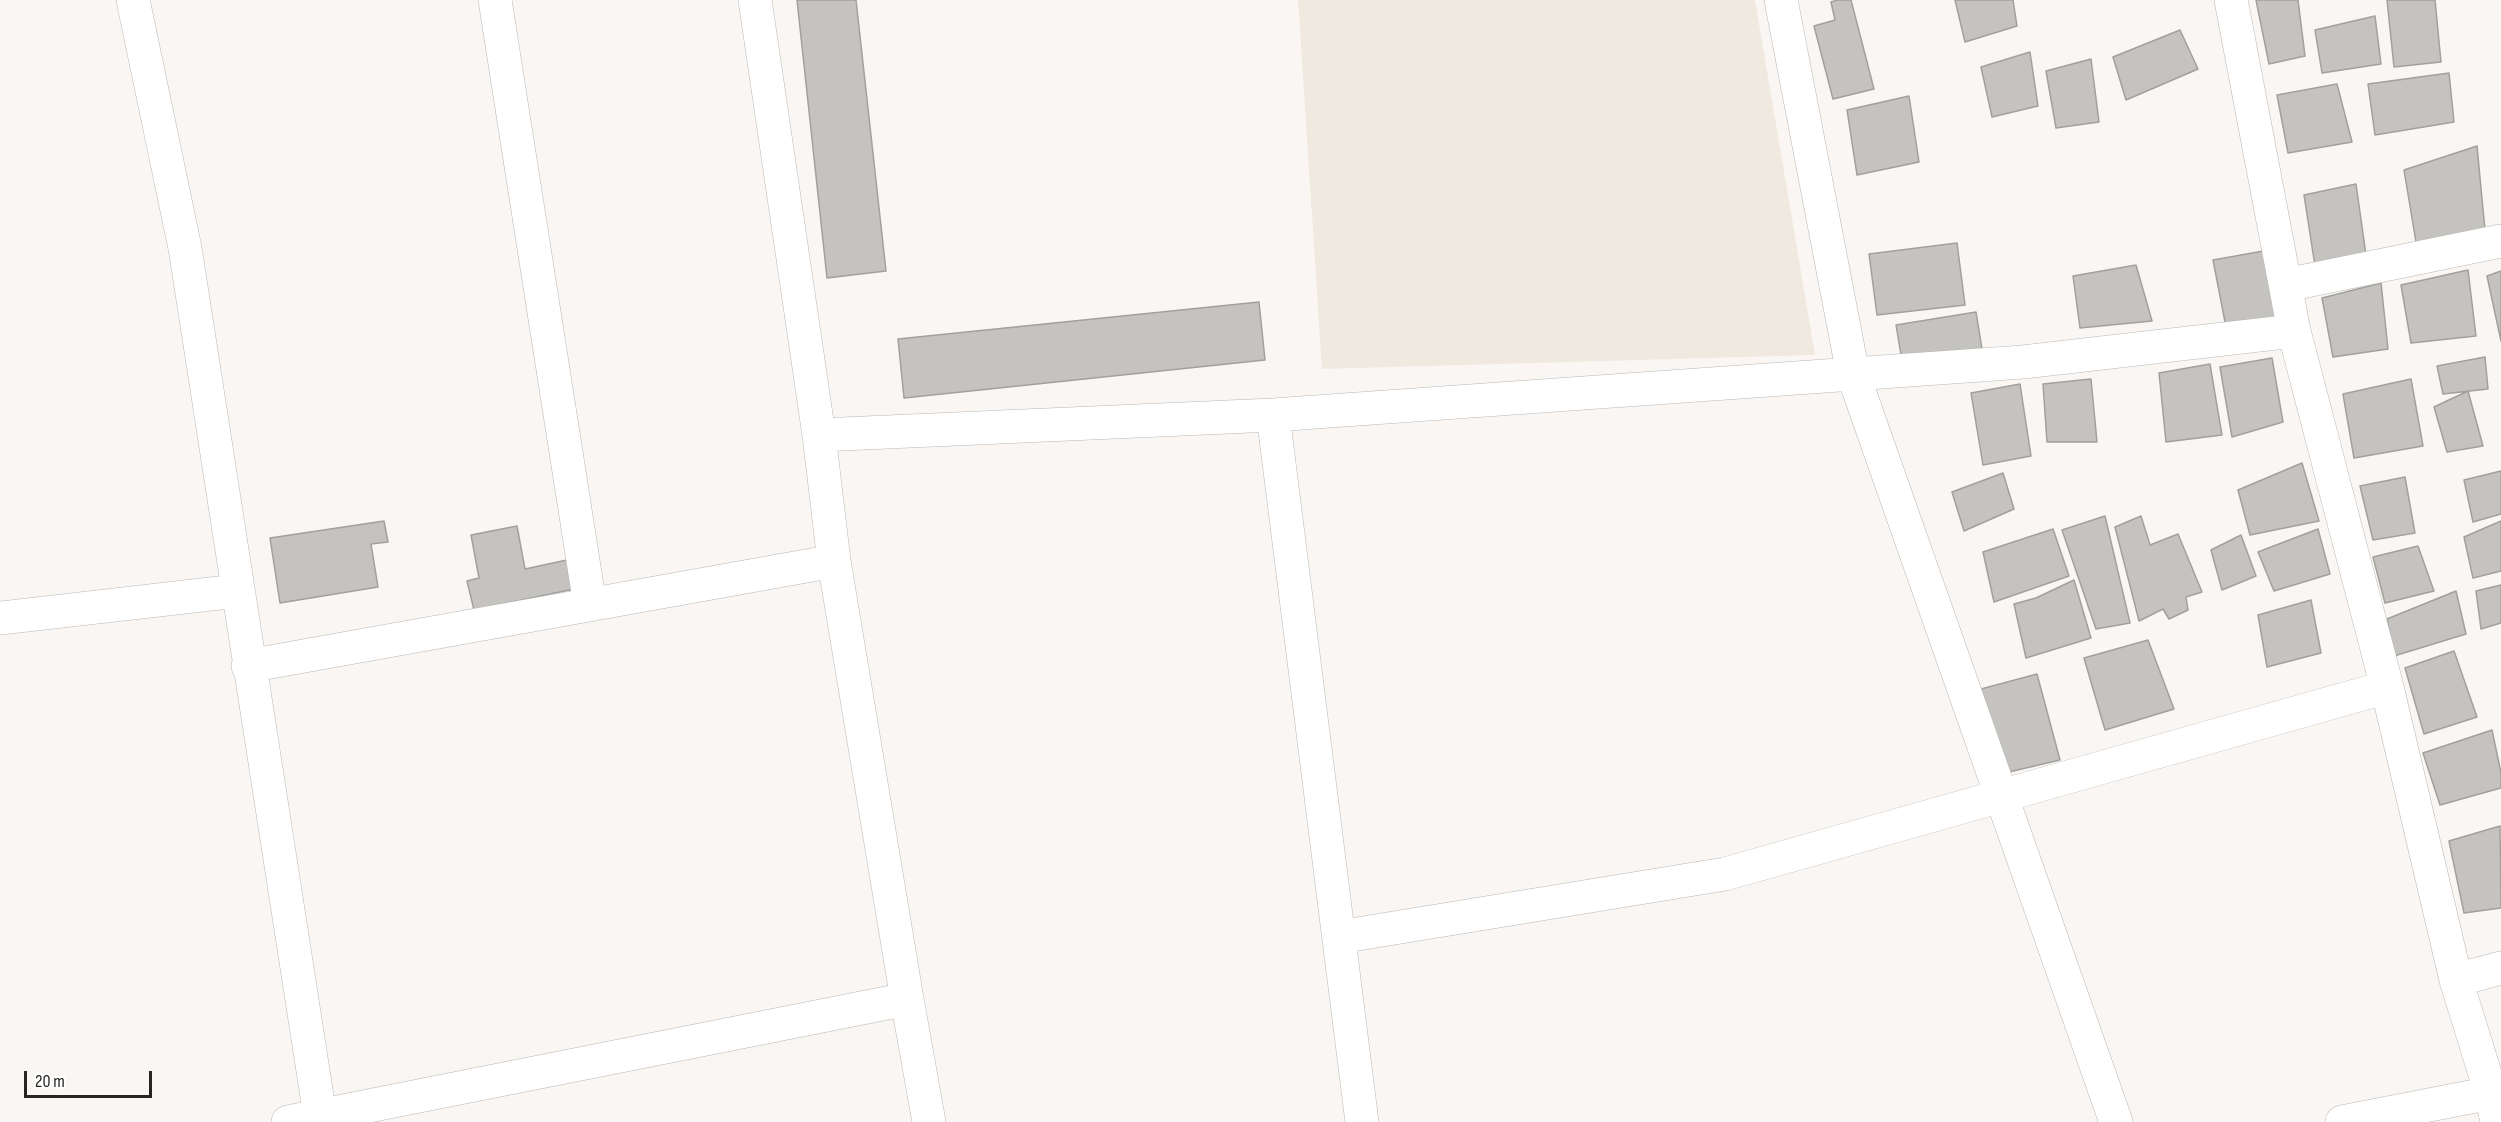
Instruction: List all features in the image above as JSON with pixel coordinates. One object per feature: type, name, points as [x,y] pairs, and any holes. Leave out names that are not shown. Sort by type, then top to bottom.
[{"type":"street","points":[[133,0],[184,248],[321,1119]]},
{"type":"street","points":[[495,0],[590,605]]},
{"type":"street","points":[[755,0],[819,435],[834,561],[928,1122]]},
{"type":"street","points":[[1781,0],[1853,374],[2116,1122]]},
{"type":"street","points":[[2231,0],[2294,331],[2387,687],[2456,980],[2494,1107],[2342,1122]]},
{"type":"street","points":[[2286,285],[2501,241]]},
{"type":"street","points":[[819,435],[1273,415],[2023,362],[2294,331]]},
{"type":"street","points":[[1273,415],[1362,1122]]},
{"type":"street","points":[[248,666],[834,561]]},
{"type":"street","points":[[0,618],[237,591]]},
{"type":"street","points":[[1339,937],[1725,874],[2387,687]]},
{"type":"street","points":[[2456,980],[2501,968]]},
{"type":"street","points":[[288,1122],[321,1119],[907,999]]},
{"type":"shaded area","points":[[1298,0],[1755,0],[1815,355],[1322,369]]},
{"type":"building","points":[[797,0],[856,0],[886,271],[827,278]]},
{"type":"building","points":[[1851,0],[1874,89],[1833,99],[1814,26],[1835,20],[1831,2]]},
{"type":"building","points":[[1955,0],[2013,0],[2017,26],[1965,42]]},
{"type":"building","points":[[2256,0],[2298,0],[2305,56],[2269,64]]},
{"type":"building","points":[[2387,0],[2435,0],[2441,62],[2394,67]]},
{"type":"building","points":[[2375,16],[2381,64],[2322,73],[2315,30]]},
{"type":"building","points":[[2180,30],[2198,69],[2126,100],[2113,57]]},
{"type":"building","points":[[2030,52],[2038,106],[1992,117],[1981,67]]},
{"type":"building","points":[[2091,59],[2099,122],[2056,128],[2046,71]]},
{"type":"building","points":[[2449,73],[2454,122],[2375,135],[2368,84]]},
{"type":"building","points":[[2337,84],[2352,142],[2288,153],[2277,95]]},
{"type":"building","points":[[1909,96],[1919,162],[1857,175],[1847,110]]},
{"type":"building","points":[[2477,146],[2485,230],[2416,242],[2404,170]]},
{"type":"building","points":[[2356,184],[2366,255],[2315,266],[2304,195]]},
{"type":"building","points":[[1957,243],[1965,305],[1877,315],[1869,254]]},
{"type":"building","points":[[2269,250],[2282,317],[2226,327],[2213,260]]},
{"type":"building","points":[[2136,265],[2152,321],[2080,328],[2073,276]]},
{"type":"building","points":[[2468,270],[2476,336],[2411,343],[2401,285]]},
{"type":"building","points":[[2501,271],[2501,341],[2487,276]]},
{"type":"building","points":[[2381,283],[2388,349],[2333,357],[2322,298]]},
{"type":"building","points":[[1259,302],[1265,360],[904,398],[898,339]]},
{"type":"building","points":[[1976,312],[1983,355],[1903,367],[1896,325]]},
{"type":"building","points":[[2485,357],[2488,389],[2443,394],[2437,366]]},
{"type":"building","points":[[2272,358],[2283,422],[2232,437],[2220,367]]},
{"type":"building","points":[[2210,364],[2222,435],[2166,442],[2159,373]]},
{"type":"building","points":[[2091,379],[2097,442],[2047,442],[2043,384]]},
{"type":"building","points":[[2411,379],[2423,446],[2354,458],[2343,394]]},
{"type":"building","points":[[2020,384],[2031,456],[1983,465],[1971,393]]},
{"type":"building","points":[[2468,391],[2483,446],[2447,452],[2434,407]]},
{"type":"building","points":[[2302,463],[2319,521],[2250,535],[2238,490]]},
{"type":"building","points":[[2501,471],[2501,514],[2473,522],[2464,480]]},
{"type":"building","points":[[2003,473],[2014,509],[1964,531],[1952,492]]},
{"type":"building","points":[[2405,477],[2415,533],[2373,540],[2360,486]]},
{"type":"building","points":[[2105,516],[2130,623],[2096,629],[2062,530]]},
{"type":"building","points":[[2141,516],[2150,545],[2178,534],[2202,592],[2186,597],[2188,610],[2169,619],[2163,609],[2139,621],[2115,527]]},
{"type":"building","points":[[384,521],[388,542],[371,544],[378,587],[280,603],[270,538]]},
{"type":"building","points":[[2501,521],[2501,571],[2473,578],[2464,537]]},
{"type":"building","points":[[517,526],[525,569],[567,560],[574,589],[474,610],[467,581],[479,578],[471,535]]},
{"type":"building","points":[[2053,529],[2069,576],[1994,602],[1983,552]]},
{"type":"building","points":[[2318,529],[2330,574],[2274,591],[2258,552]]},
{"type":"building","points":[[2241,535],[2256,576],[2222,590],[2211,550]]},
{"type":"building","points":[[2418,546],[2434,591],[2385,603],[2373,557]]},
{"type":"building","points":[[2074,580],[2091,638],[2026,658],[2014,604],[2036,598]]},
{"type":"building","points":[[2501,585],[2501,623],[2481,629],[2476,591]]},
{"type":"building","points":[[2456,591],[2466,634],[2394,656],[2387,619]]},
{"type":"building","points":[[2311,600],[2321,653],[2267,667],[2258,615]]},
{"type":"building","points":[[2148,640],[2174,709],[2105,730],[2084,658]]},
{"type":"building","points":[[2454,651],[2477,717],[2424,734],[2405,668]]},
{"type":"building","points":[[2037,674],[2060,760],[2009,772],[1981,689]]},
{"type":"building","points":[[2492,730],[2501,773],[2501,788],[2440,805],[2423,753]]},
{"type":"building","points":[[2500,826],[2501,908],[2464,913],[2449,841]]}]
